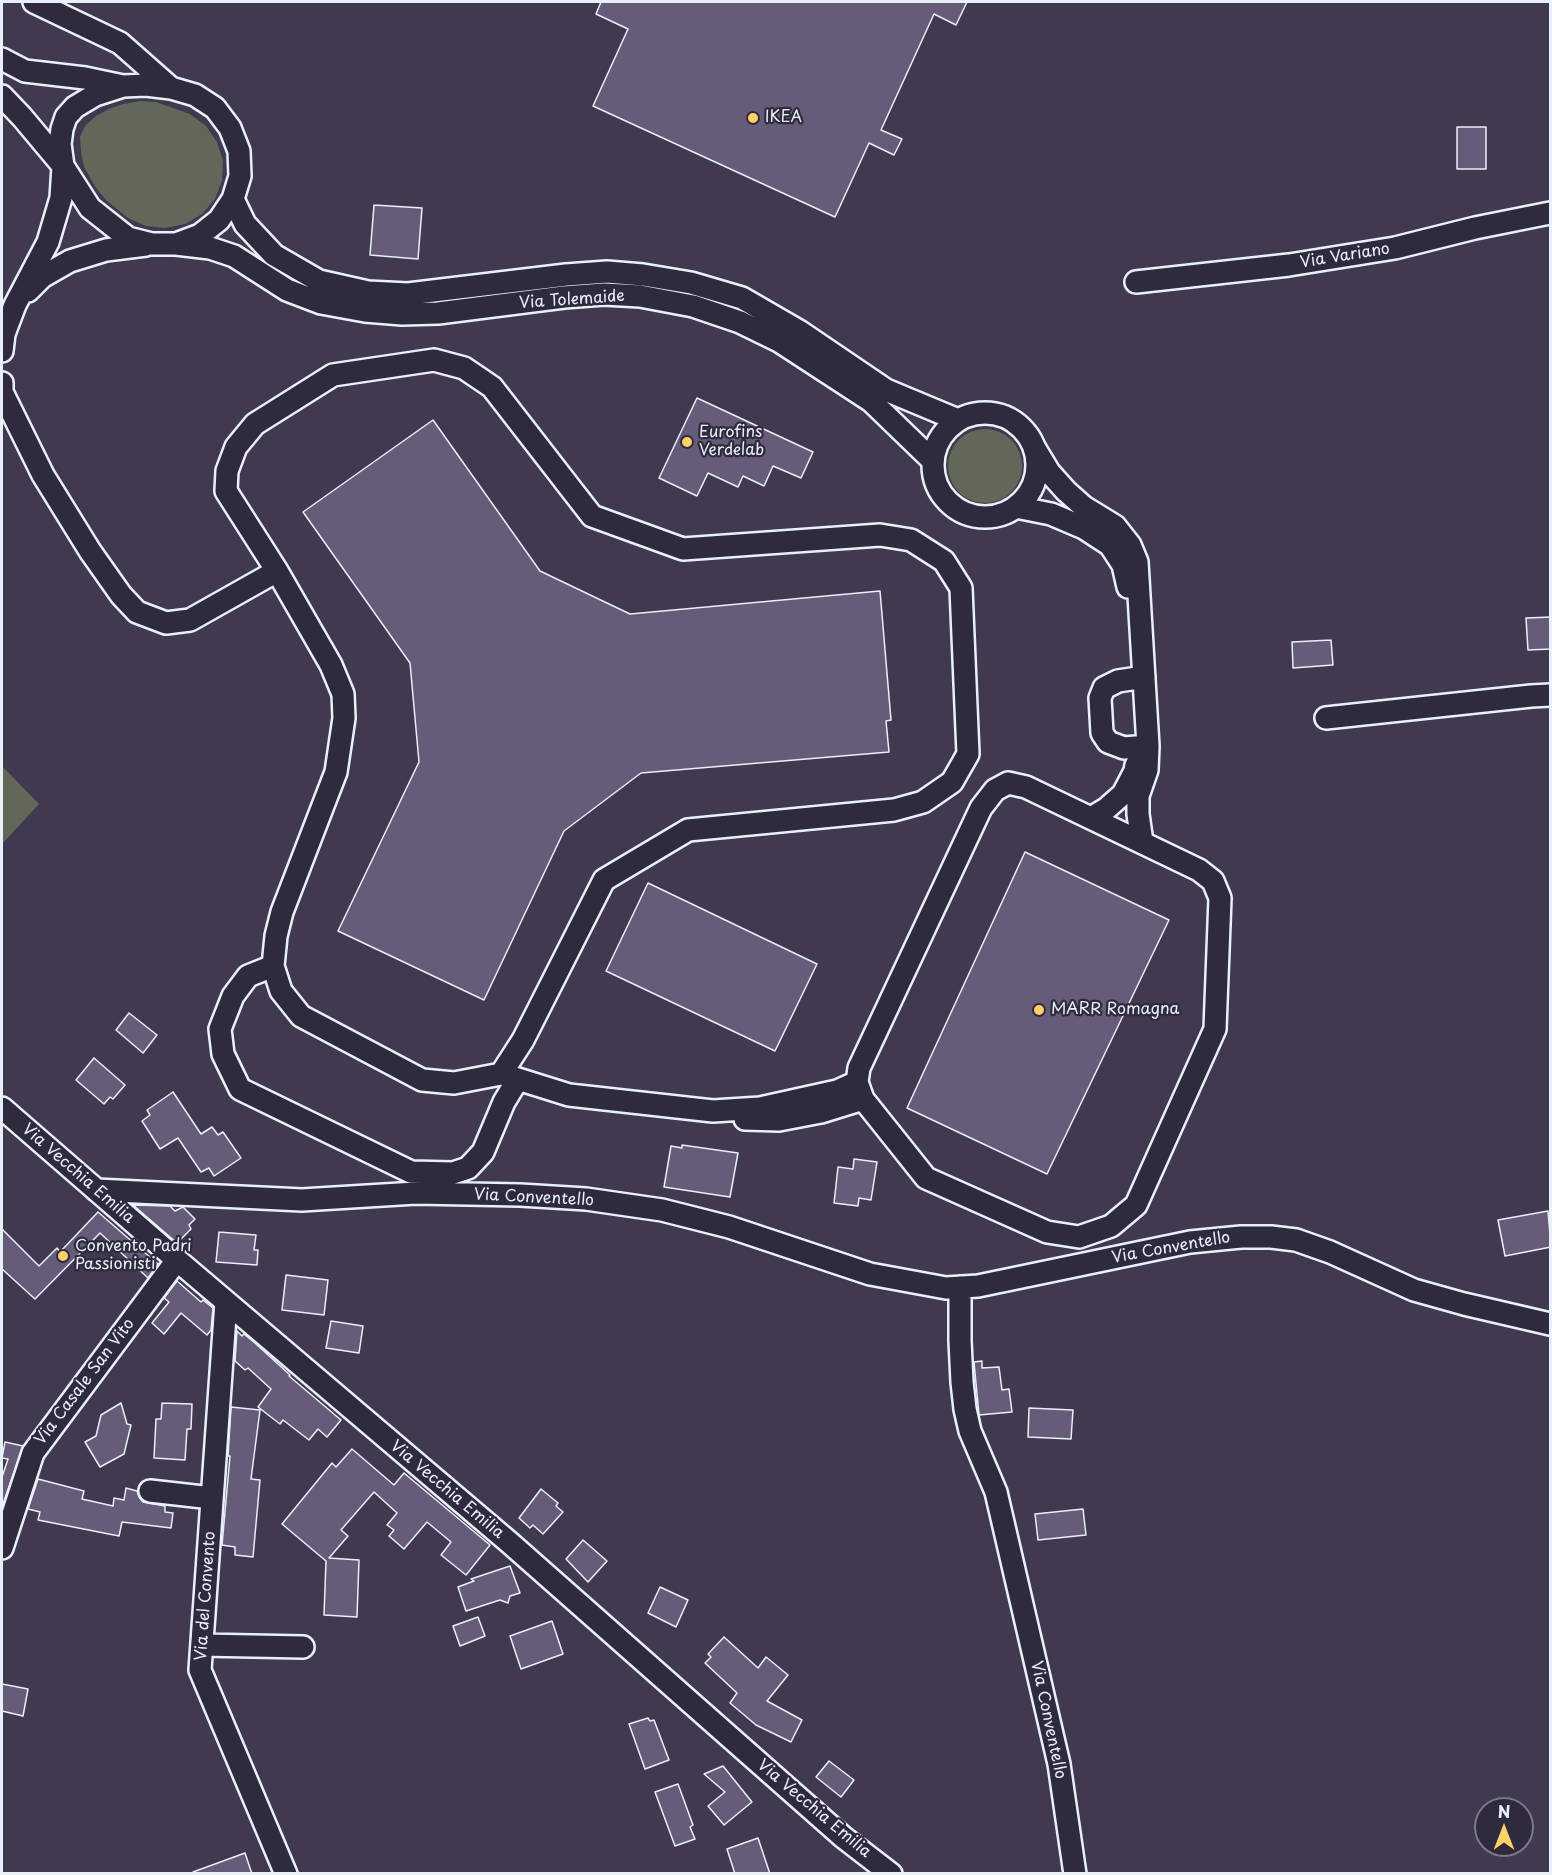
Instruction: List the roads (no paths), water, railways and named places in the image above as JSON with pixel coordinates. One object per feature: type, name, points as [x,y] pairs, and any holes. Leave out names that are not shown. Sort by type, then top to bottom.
[{"type":"street","points":[[34,2],[120,43],[171,88]]},
{"type":"street","name":"Via Tolemaide","points":[[2,59],[25,71],[85,78],[123,86],[146,85],[171,88],[195,95],[215,108],[230,128],[239,151],[240,176],[233,199],[219,220],[200,235],[176,243]]},
{"type":"street","name":"Via Tolemaide","points":[[2,351],[4,334],[15,305],[48,242],[61,198],[63,166],[60,144],[66,117],[75,107],[95,95],[123,86]]},
{"type":"street","name":"Via Tolemaide","points":[[2,96],[63,166],[73,186],[90,208],[128,237],[152,244]]},
{"type":"street","name":"Via Tolemaide","points":[[233,199],[245,224],[274,255],[319,281],[368,292],[408,294],[607,272],[691,283],[742,298],[799,331],[886,390],[958,420]]},
{"type":"street","name":"Via Variano","points":[[1136,282],[1348,256],[1395,248],[1475,228],[1551,213]]},
{"type":"street","name":"Via Tolemaide","points":[[15,305],[42,277],[70,261],[106,250],[176,243],[210,248],[234,256],[287,290],[321,303],[365,311],[402,314],[438,313],[564,297],[604,294],[640,296],[693,306],[740,322],[788,347],[871,401],[933,461]]},
{"type":"street","points":[[273,966],[248,976],[233,996],[220,1029],[223,1054],[240,1089],[411,1173],[453,1173],[468,1168],[483,1152],[504,1102],[509,1076],[522,1040],[604,880],[688,830],[894,810],[923,802],[952,782],[968,754],[961,588],[944,561],[911,540],[879,535],[682,549],[592,516],[492,387],[464,368],[434,360],[333,375],[255,424],[236,447],[227,471],[226,491],[277,571],[331,665],[343,694],[344,718],[336,772],[282,912],[276,936],[273,966],[281,991],[301,1016],[422,1080],[454,1083],[509,1076],[569,1095],[713,1111],[760,1108],[837,1091],[860,1091]]},
{"type":"street","points":[[2,383],[2,392],[6,401],[43,475],[90,551],[121,595],[138,612],[166,623],[190,620],[277,571]]},
{"type":"street","points":[[1034,447],[1038,464],[1035,480],[1028,495],[1016,507],[1001,515],[984,517],[967,514],[952,506],[941,493],[934,478],[933,461],[937,445],[945,431],[958,420],[978,413],[1002,416],[1016,422],[1026,432],[1049,472],[1065,491],[1084,507],[1115,526],[1130,545],[1137,562],[1139,678],[1143,746],[1147,770],[1138,796],[1142,842]]},
{"type":"street","points":[[1016,507],[1051,514],[1084,528],[1110,545],[1123,565],[1130,595],[1139,678]]},
{"type":"street","points":[[1139,678],[1118,681],[1104,688],[1100,698],[1102,733],[1108,742],[1124,748],[1143,746]]},
{"type":"street","points":[[1326,718],[1531,696],[1551,696]]},
{"type":"street","points":[[1091,818],[1123,794],[1135,771],[1143,746]]},
{"type":"street","points":[[1008,783],[1026,787],[1091,818],[1199,870],[1213,881],[1220,898],[1215,1029],[1136,1205],[1111,1227],[1079,1237],[1047,1232],[926,1178],[860,1091],[859,1068],[981,808],[996,790],[1008,783]]},
{"type":"street","name":"Via Vecchia Emilia","points":[[2,1108],[510,1543],[843,1837],[891,1874]]},
{"type":"street","name":"Via Conventello","points":[[96,1190],[303,1200],[416,1193],[586,1199],[662,1210],[729,1227],[870,1274],[946,1288],[978,1287],[1190,1242],[1241,1237],[1271,1237],[1296,1240],[1330,1252],[1414,1290],[1551,1324]]},
{"type":"street","name":"Via Casale San Vito","points":[[2,1548],[33,1452],[177,1260]]},
{"type":"street","name":"Via Conventello","points":[[960,1287],[962,1382],[965,1408],[970,1431],[996,1492],[1059,1764],[1075,1874]]},
{"type":"street","name":"Via del Convento","points":[[226,1302],[200,1670],[286,1874]]},
{"type":"street","points":[[150,1491],[212,1498]]},
{"type":"street","points":[[202,1645],[303,1647]]},
{"type":"place","name":"IKEA","points":[[753,118]]},
{"type":"place","name":"Eurofins Verdelab","points":[[687,442]]},
{"type":"place","name":"MARR Romagna","points":[[1039,1010]]},
{"type":"place","name":"Convento Padri Passionisti","points":[[63,1256]]}]
